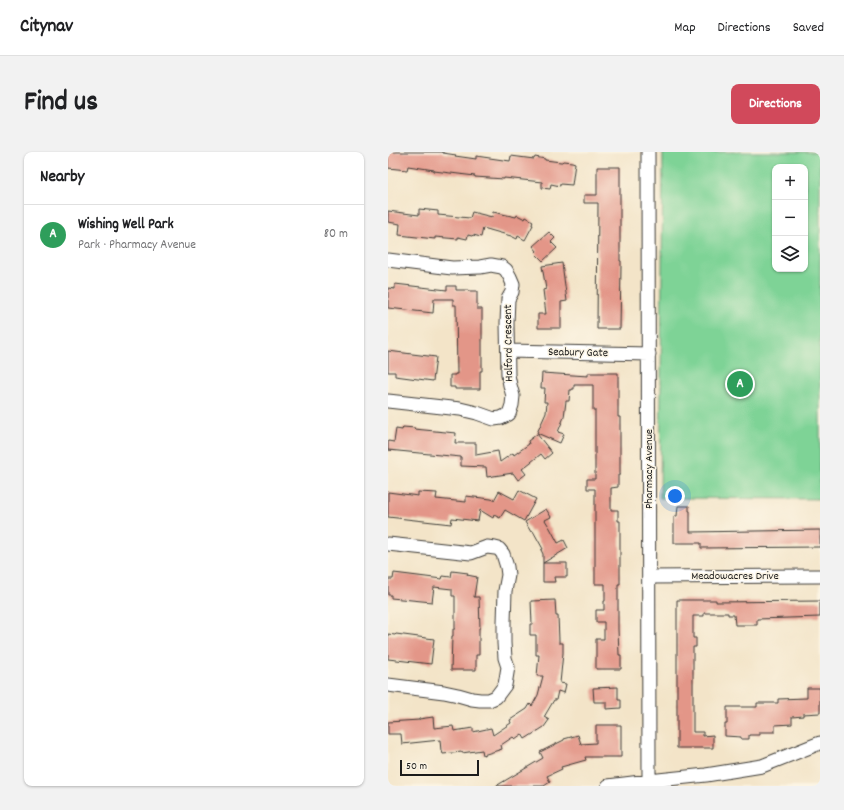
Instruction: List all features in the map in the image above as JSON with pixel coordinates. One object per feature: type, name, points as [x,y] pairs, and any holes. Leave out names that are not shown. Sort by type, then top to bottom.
[{"type":"street","name":"Pharmacy Avenue","points":[[648,152],[649,783]]},
{"type":"street","name":"Holford Crescent","points":[[388,260],[452,268],[491,265],[502,267],[506,270],[513,284],[512,292],[508,299],[507,323],[508,375],[513,396],[509,414],[501,418],[494,419],[460,409],[388,402]]},
{"type":"street","name":"Seabury Gate","points":[[508,351],[649,354]]},
{"type":"street","points":[[388,544],[471,552],[487,547],[500,549],[503,554],[508,575],[505,591],[504,622],[504,643],[508,667],[505,685],[496,697],[488,700],[480,700],[444,692],[388,685]]},
{"type":"street","name":"Meadowacres Drive","points":[[649,576],[820,576]]},
{"type":"street","points":[[608,786],[649,783],[734,772],[762,766],[820,743]]},
{"type":"green space","points":[[663,152],[820,152],[820,499],[660,498]]},
{"type":"building","points":[[388,152],[443,152],[456,155],[455,156],[476,159],[476,156],[510,161],[511,156],[534,159],[535,157],[545,160],[575,163],[572,185],[560,184],[560,186],[551,184],[550,189],[542,188],[542,182],[475,177],[408,166],[407,170],[388,168]]},
{"type":"building","points":[[597,167],[620,167],[620,329],[597,329],[598,203],[584,203],[584,195],[597,195]]},
{"type":"building","points":[[419,209],[438,211],[438,215],[470,218],[472,212],[492,217],[493,212],[516,217],[517,215],[525,219],[526,217],[533,221],[533,225],[525,240],[518,236],[517,239],[483,228],[481,237],[468,235],[467,239],[458,237],[458,239],[435,237],[435,239],[399,235],[400,224],[388,222],[388,211],[419,215]]},
{"type":"building","points":[[549,232],[555,238],[551,242],[557,248],[543,261],[535,253],[537,251],[533,246]]},
{"type":"building","points":[[562,263],[567,301],[561,302],[561,328],[538,328],[538,314],[546,314],[543,290],[546,289],[542,266]]},
{"type":"building","points":[[395,284],[447,290],[447,286],[456,286],[456,290],[477,291],[477,309],[482,309],[482,371],[480,371],[480,389],[455,389],[455,387],[450,387],[450,375],[457,374],[456,305],[453,305],[453,299],[434,299],[433,313],[388,308],[388,288],[395,289]]},
{"type":"building","points":[[388,351],[436,357],[433,381],[395,376],[395,372],[388,372]]},
{"type":"building","points":[[542,373],[588,376],[588,373],[618,373],[620,475],[618,475],[618,487],[611,488],[611,510],[618,510],[618,521],[620,521],[618,629],[621,669],[596,669],[596,639],[604,639],[604,622],[596,622],[596,610],[604,610],[605,584],[595,584],[595,489],[587,489],[587,479],[595,479],[595,410],[593,410],[593,385],[574,385],[574,389],[570,390],[569,401],[566,401],[564,417],[558,432],[564,434],[560,443],[537,433],[546,413],[547,402],[544,402],[545,388],[541,388]]},
{"type":"building","points":[[403,427],[456,433],[455,443],[476,443],[476,455],[498,451],[500,462],[513,453],[514,455],[529,444],[528,441],[537,434],[552,453],[545,459],[541,454],[522,469],[526,474],[518,480],[513,473],[487,477],[486,467],[461,466],[461,457],[388,450],[388,441],[394,442],[396,429],[402,430]]},
{"type":"building","points":[[519,490],[536,499],[524,521],[505,510],[500,518],[494,515],[493,518],[480,510],[478,521],[452,518],[451,524],[388,517],[388,492],[418,496],[418,492],[437,493],[436,499],[466,502],[466,496],[494,500],[499,491],[514,499]]},
{"type":"building","points":[[678,506],[689,506],[690,532],[820,530],[820,547],[701,548],[701,543],[674,543],[674,516],[677,516]]},
{"type":"building","points":[[546,509],[551,517],[545,520],[558,543],[564,540],[568,548],[543,563],[543,554],[541,550],[543,549],[533,531],[531,532],[525,522]]},
{"type":"building","points":[[543,563],[567,563],[567,577],[554,577],[555,582],[543,582]]},
{"type":"building","points":[[452,571],[468,573],[467,575],[477,577],[474,597],[479,597],[480,628],[479,655],[476,655],[476,670],[451,670],[452,636],[453,629],[455,629],[455,596],[452,596],[452,589],[434,587],[432,602],[391,598],[391,595],[388,595],[388,579],[393,579],[394,573],[442,579],[443,576],[451,577]]},
{"type":"building","points":[[555,600],[556,616],[558,616],[559,643],[563,643],[560,683],[566,684],[564,693],[558,691],[556,700],[554,700],[544,717],[549,720],[544,727],[525,739],[522,734],[515,739],[513,737],[501,745],[502,749],[483,755],[482,750],[443,754],[441,751],[440,740],[402,744],[401,734],[388,734],[388,722],[419,720],[433,717],[434,728],[453,726],[454,731],[473,728],[473,732],[491,728],[493,735],[511,723],[510,720],[527,709],[530,704],[532,706],[538,695],[543,676],[537,676],[539,655],[536,655],[536,635],[530,635],[530,624],[532,624],[531,601]]},
{"type":"building","points":[[677,600],[716,600],[716,602],[820,601],[820,617],[757,619],[757,625],[735,625],[734,615],[728,615],[728,613],[704,613],[704,616],[693,616],[693,638],[696,638],[696,647],[693,647],[693,732],[703,732],[703,736],[713,735],[713,748],[677,748]]},
{"type":"building","points":[[388,634],[434,639],[431,664],[388,659]]},
{"type":"building","points":[[618,687],[618,700],[621,700],[621,708],[606,709],[606,702],[594,702],[593,688]]},
{"type":"building","points":[[807,688],[820,688],[820,713],[803,714],[803,716],[792,717],[792,724],[775,725],[775,732],[760,732],[760,735],[749,735],[749,739],[725,736],[727,707],[757,707],[757,703],[778,703],[778,699],[807,698]]},
{"type":"building","points":[[596,725],[621,725],[621,757],[585,757],[586,760],[561,767],[562,769],[547,776],[550,782],[544,786],[496,786],[543,758],[540,752],[564,739],[578,735],[581,744],[596,743]]},
{"type":"place","name":"Wishing Well Park","points":[[740,384]]}]
